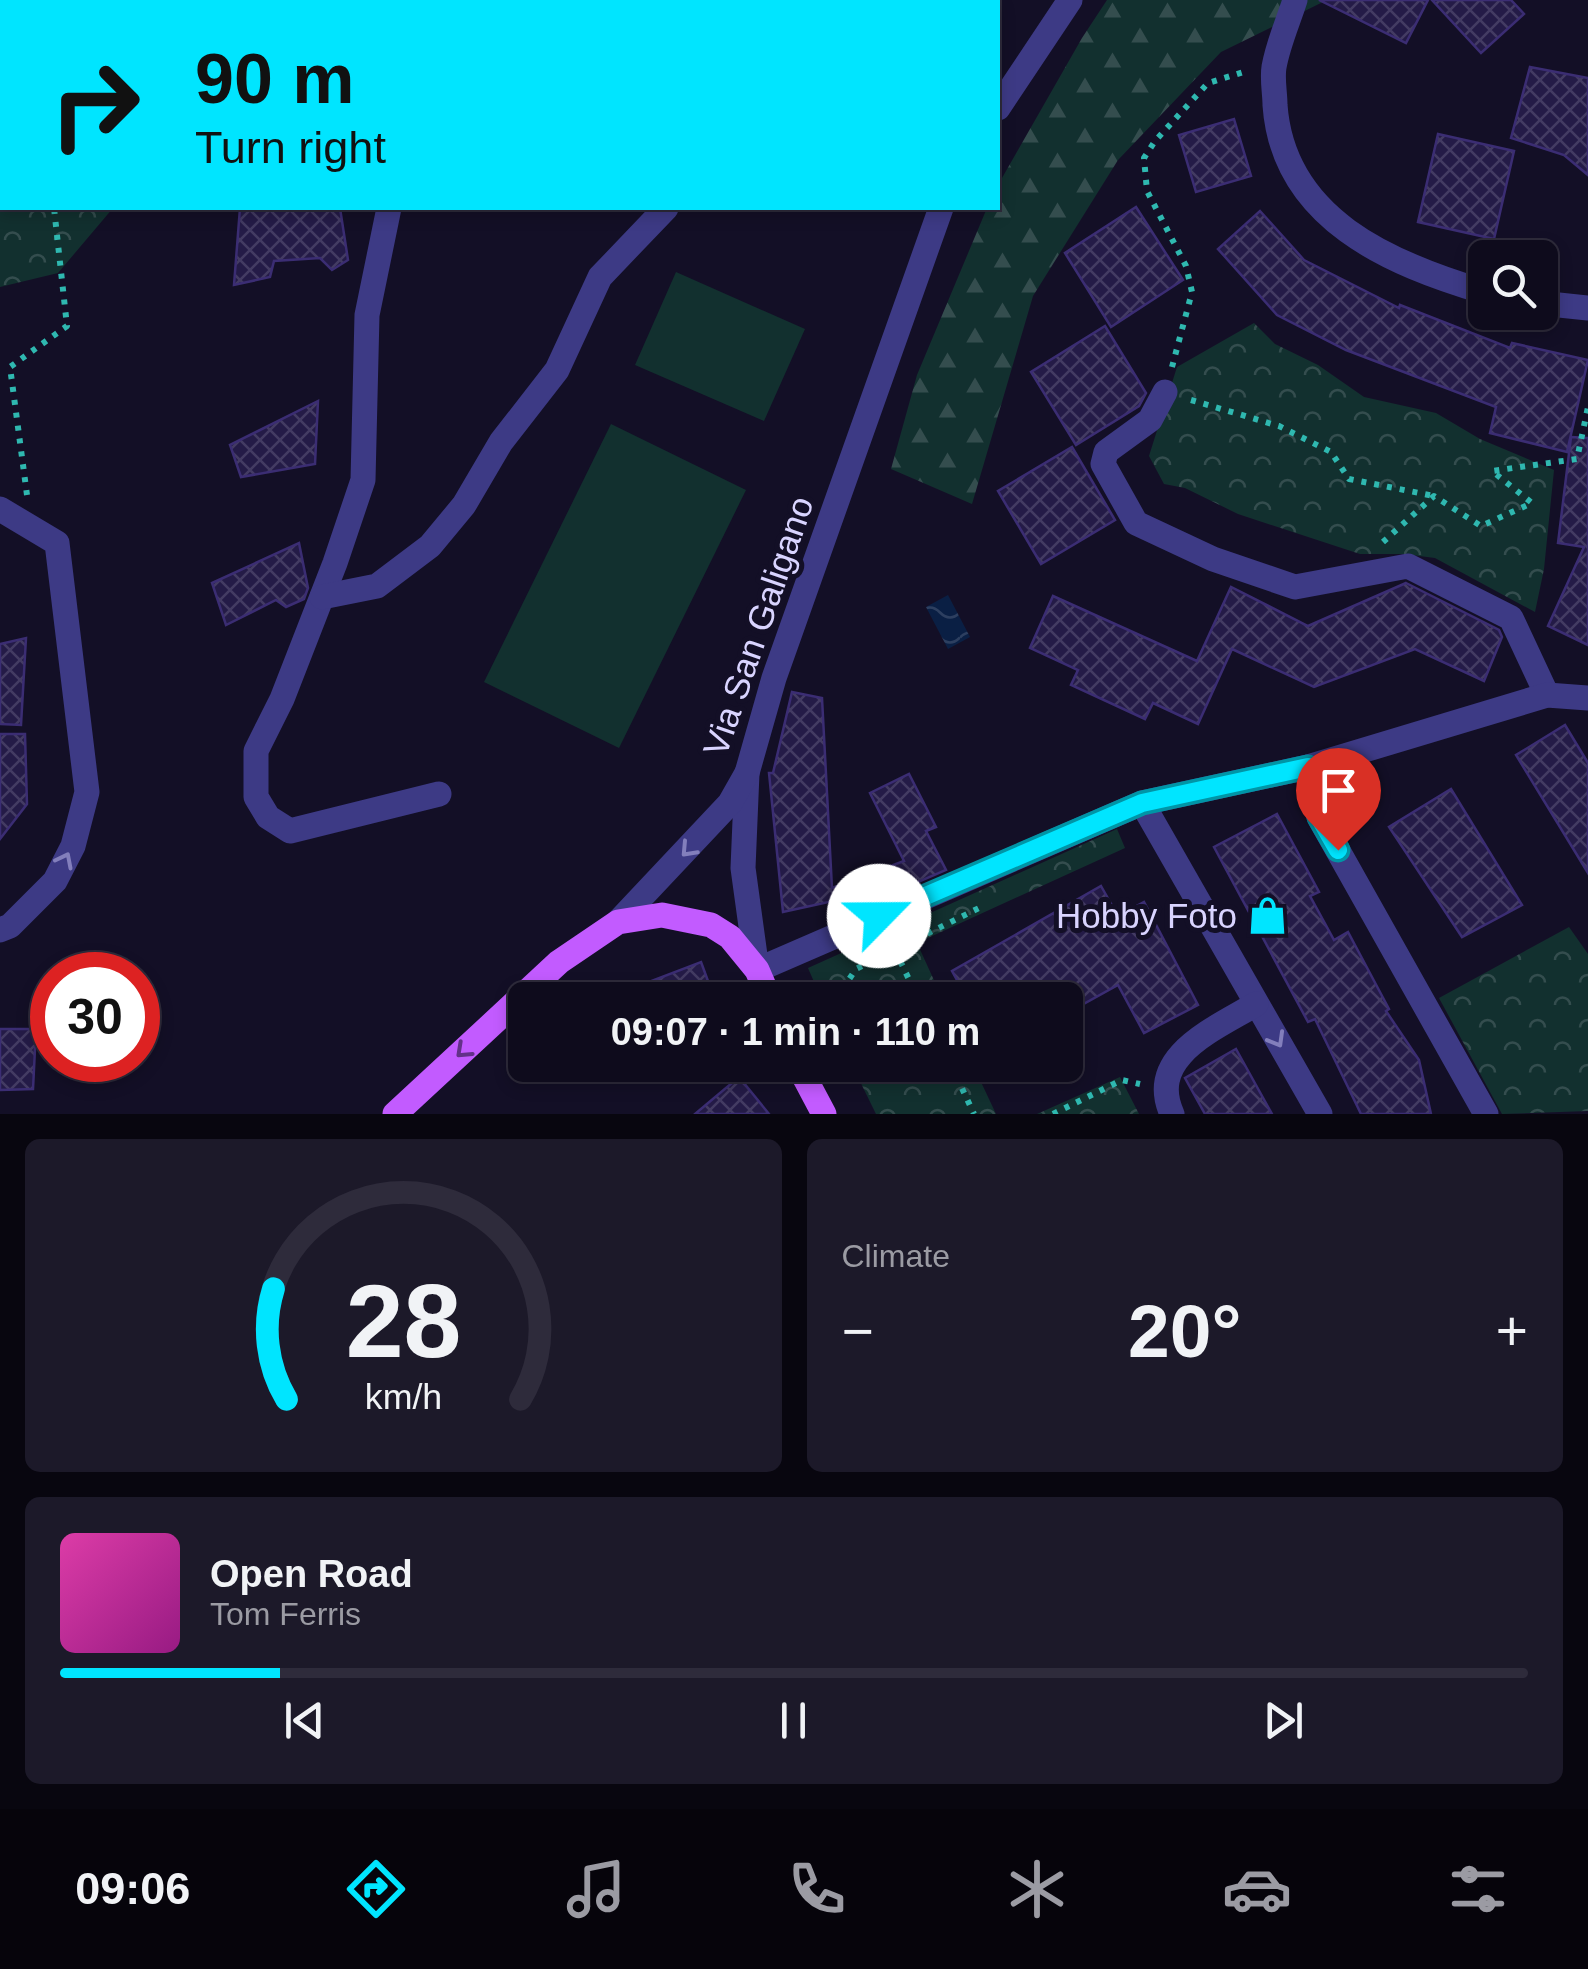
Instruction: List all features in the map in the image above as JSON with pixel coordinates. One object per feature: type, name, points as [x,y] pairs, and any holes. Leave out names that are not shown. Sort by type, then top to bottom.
[{"type":"main road","points":[[618,922],[662,916],[711,925],[730,937],[762,982]]},
{"type":"main road","name":"Via San Galigano","points":[[395,1114],[559,962],[618,922]]},
{"type":"main road","points":[[807,1082],[824,1114]]},
{"type":"street","points":[[1000,105],[1070,0]]},
{"type":"street","points":[[1294,0],[1273,69],[1278,135],[1297,182],[1336,224],[1413,269],[1468,287]]},
{"type":"street","points":[[389,210],[367,316],[363,480],[282,699],[256,751],[256,797],[268,817],[290,831],[438,794]]},
{"type":"street","points":[[322,597],[377,586],[430,546],[464,505],[501,442],[557,370],[600,277],[664,210]]},
{"type":"street","name":"Via San Galigano","points":[[618,922],[730,803],[748,773],[774,678],[941,210]]},
{"type":"street","points":[[1558,305],[1588,308]]},
{"type":"street","points":[[1165,392],[1150,420],[1106,452],[1103,464],[1136,523],[1213,559],[1295,588],[1408,566],[1511,618],[1547,695]]},
{"type":"street","points":[[0,509],[57,543],[87,792],[73,846],[55,880],[10,926],[0,930]]},
{"type":"street","points":[[748,773],[743,868],[757,970],[1142,803],[1308,767],[1547,695],[1588,698]]},
{"type":"street","points":[[1308,767],[1319,817],[1486,1114]]},
{"type":"street","points":[[1142,803],[1320,1114]]},
{"type":"street","points":[[1169,1102],[1182,1050],[1256,1004]]},
{"type":"path","points":[[1273,69],[1239,71],[1208,83],[1144,158],[1147,191],[1186,266],[1192,292],[1165,392],[1279,426],[1331,452],[1348,478],[1434,496],[1481,526],[1532,503],[1492,471],[1577,459],[1588,408]]},
{"type":"path","points":[[32,528],[10,367],[67,326],[54,210]]},
{"type":"path","points":[[1381,544],[1434,496]]},
{"type":"path","points":[[847,982],[856,969],[982,907]]},
{"type":"path","points":[[879,916],[910,982]]},
{"type":"path","points":[[1052,1114],[1122,1080],[1169,1102]]},
{"type":"path","points":[[958,1082],[974,1114]]},
{"type":"green space","points":[[1107,0],[1327,0],[1221,52],[1118,160],[1033,296],[972,504],[891,469],[917,375],[986,210],[1000,210],[1000,182]]},
{"type":"green space","points":[[0,210],[111,210],[58,273],[0,287]]},
{"type":"green space","points":[[676,272],[805,329],[764,421],[635,365]]},
{"type":"green space","points":[[1254,323],[1275,344],[1318,365],[1364,397],[1436,413],[1480,439],[1554,470],[1544,569],[1535,612],[1435,558],[1360,554],[1238,514],[1185,488],[1164,484],[1149,456],[1177,367]]},
{"type":"green space","points":[[611,424],[746,490],[619,748],[484,682]]},
{"type":"green space","points":[[1117,829],[1125,848],[917,943],[935,982],[814,982],[808,968]]},
{"type":"green space","points":[[1569,927],[1588,954],[1588,1111],[1502,1114],[1439,998]]},
{"type":"green space","points":[[1120,1077],[1139,1114],[1037,1114]]},
{"type":"green space","points":[[860,1082],[981,1082],[996,1114],[876,1114]]},
{"type":"water","points":[[948,595],[970,637],[948,649],[926,607]]},
{"type":"building","points":[[1319,0],[1428,0],[1406,43]]},
{"type":"building","points":[[1432,0],[1511,0],[1524,14],[1481,53]]},
{"type":"building","points":[[1530,67],[1588,78],[1588,175],[1564,155],[1511,138]]},
{"type":"building","points":[[1234,119],[1251,176],[1196,192],[1179,135]]},
{"type":"building","points":[[1438,134],[1514,151],[1494,239],[1418,222]]},
{"type":"building","points":[[1136,207],[1183,280],[1111,327],[1065,253]]},
{"type":"building","points":[[240,210],[340,210],[348,260],[332,270],[320,258],[274,261],[270,277],[234,285]]},
{"type":"building","points":[[1260,211],[1304,260],[1399,308],[1400,305],[1510,348],[1512,343],[1588,360],[1567,452],[1490,433],[1496,407],[1346,350],[1277,315],[1218,249]]},
{"type":"building","points":[[1105,326],[1146,393],[1139,406],[1076,445],[1031,372]]},
{"type":"building","points":[[318,401],[315,464],[241,477],[230,445]]},
{"type":"building","points":[[1571,437],[1588,438],[1588,645],[1548,626],[1584,547],[1558,543]]},
{"type":"building","points":[[1072,447],[1115,520],[1041,564],[998,491]]},
{"type":"building","points":[[299,543],[308,588],[304,599],[286,607],[276,600],[226,625],[212,583]]},
{"type":"building","points":[[1406,583],[1499,630],[1502,637],[1484,681],[1415,649],[1314,687],[1232,649],[1198,724],[1153,703],[1145,719],[1071,685],[1078,670],[1030,648],[1053,596],[1197,661],[1231,587],[1308,626]]},
{"type":"building","points":[[26,638],[21,725],[0,724],[0,644]]},
{"type":"building","points":[[792,692],[822,698],[832,888],[904,861],[870,793],[909,774],[936,827],[926,831],[946,870],[835,918],[833,901],[783,912],[769,773],[773,773]]},
{"type":"building","points":[[1565,725],[1588,763],[1588,873],[1516,755]]},
{"type":"building","points":[[0,734],[25,734],[27,804],[0,839]]},
{"type":"building","points":[[1451,789],[1522,905],[1462,937],[1389,827]]},
{"type":"building","points":[[1277,814],[1319,892],[1310,896],[1334,940],[1348,932],[1389,1009],[1386,1011],[1419,1060],[1431,1114],[1361,1114],[1315,1019],[1308,1022],[1214,847]]},
{"type":"building","points":[[1101,886],[1118,916],[1144,902],[1198,1005],[1144,1033],[1118,985],[1083,1004],[1083,982],[958,982],[952,971]]},
{"type":"building","points":[[701,962],[708,982],[649,982]]},
{"type":"building","points":[[0,1029],[30,1029],[33,1089],[0,1090]]},
{"type":"building","points":[[1236,1049],[1272,1114],[1205,1114],[1185,1078]]},
{"type":"building","points":[[733,1082],[743,1082],[769,1114],[695,1114]]},
{"type":"place","name":"Hobby Foto","points":[[1267,915]]},
{"type":"route","points":[[879,916],[1142,803],[1308,767],[1319,817],[1338,850]]}]
